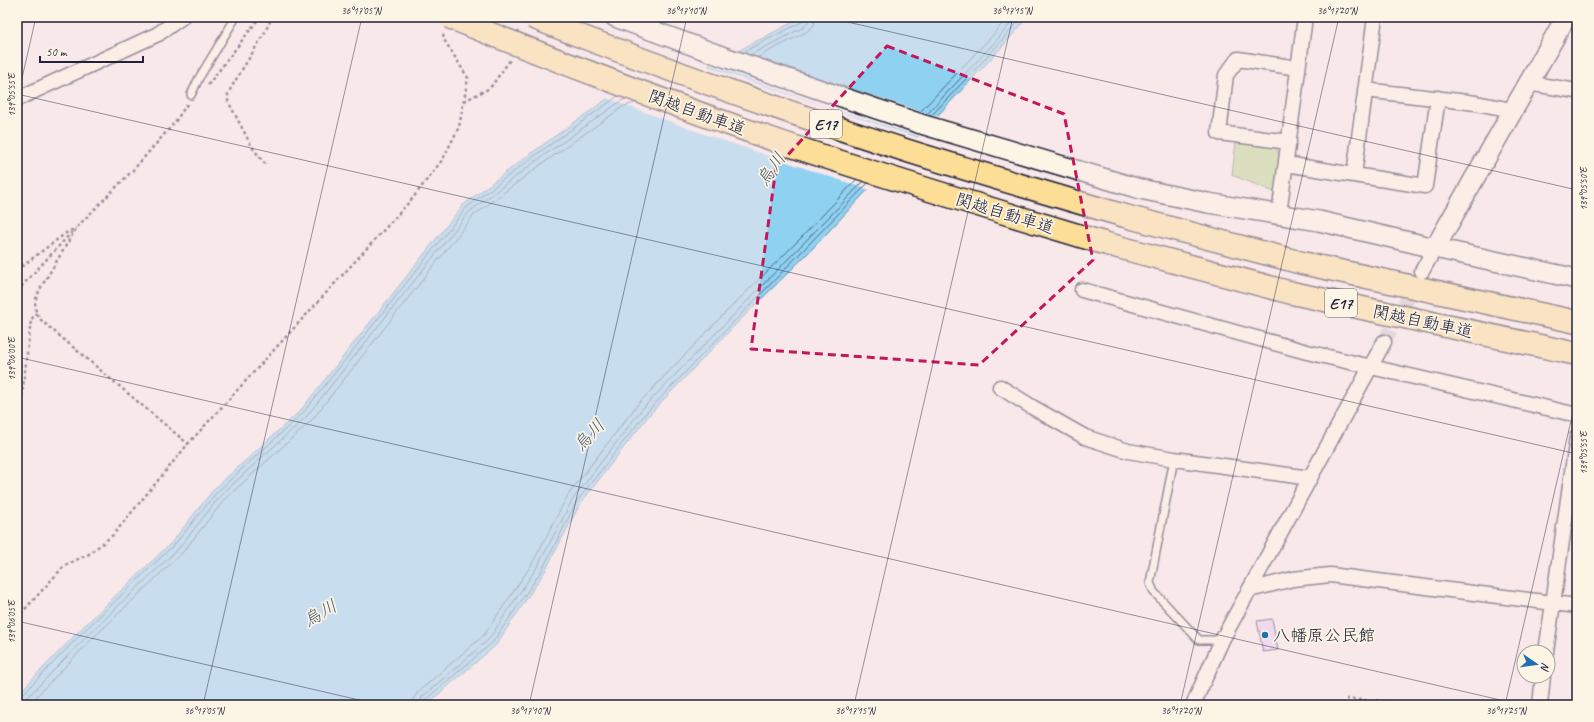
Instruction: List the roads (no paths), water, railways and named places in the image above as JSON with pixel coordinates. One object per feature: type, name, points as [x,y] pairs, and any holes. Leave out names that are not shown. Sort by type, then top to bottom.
[{"type":"highway","name":"関越自動車道","points":[[532,17],[660,66],[808,118],[911,152],[1124,216],[1302,263],[1577,322]]},
{"type":"highway","name":"関越自動車道","points":[[446,24],[545,56],[783,143],[1107,244],[1292,293],[1577,354]]},
{"type":"street","points":[[17,99],[158,34],[182,17]]},
{"type":"street","points":[[615,17],[728,58],[921,124],[1140,189],[1208,203],[1335,224],[1434,248],[1577,279]]},
{"type":"street","points":[[1279,214],[1305,17]]},
{"type":"street","points":[[1354,175],[1375,17]]},
{"type":"street","points":[[1422,271],[1566,17]]},
{"type":"street","points":[[1289,142],[1219,133],[1226,75],[1238,59],[1298,68]]},
{"type":"street","points":[[1528,83],[1577,91]]},
{"type":"street","points":[[1365,90],[1476,103],[1512,110]]},
{"type":"street","points":[[1286,164],[1425,186],[1438,98]]},
{"type":"street","points":[[1082,290],[1307,352],[1577,415]]},
{"type":"street","points":[[1193,705],[1222,640],[1369,367],[1384,342]]},
{"type":"street","points":[[1000,387],[1085,437],[1128,450],[1174,459],[1310,478]]},
{"type":"street","points":[[1547,644],[1577,437]]},
{"type":"street","points":[[1249,590],[1293,579],[1330,574],[1577,606]]},
{"type":"street","points":[[1540,705],[1542,684]]},
{"type":"lane","points":[[191,95],[199,78],[236,17]]},
{"type":"lane","points":[[1174,459],[1150,583],[1154,592],[1199,640],[1222,640]]},
{"type":"water","name":"烏川","points":[[803,17],[1028,17],[1001,48],[812,249],[734,326],[649,415],[580,504],[545,571],[496,645],[426,705],[17,705],[17,695],[82,628],[172,542],[214,489],[300,411],[463,205],[530,154],[617,92],[707,67]]},
{"type":"tunnel","points":[[1384,342],[1417,281]]},
{"type":"place","name":"八幡原公民館","points":[[1265,635]]}]
